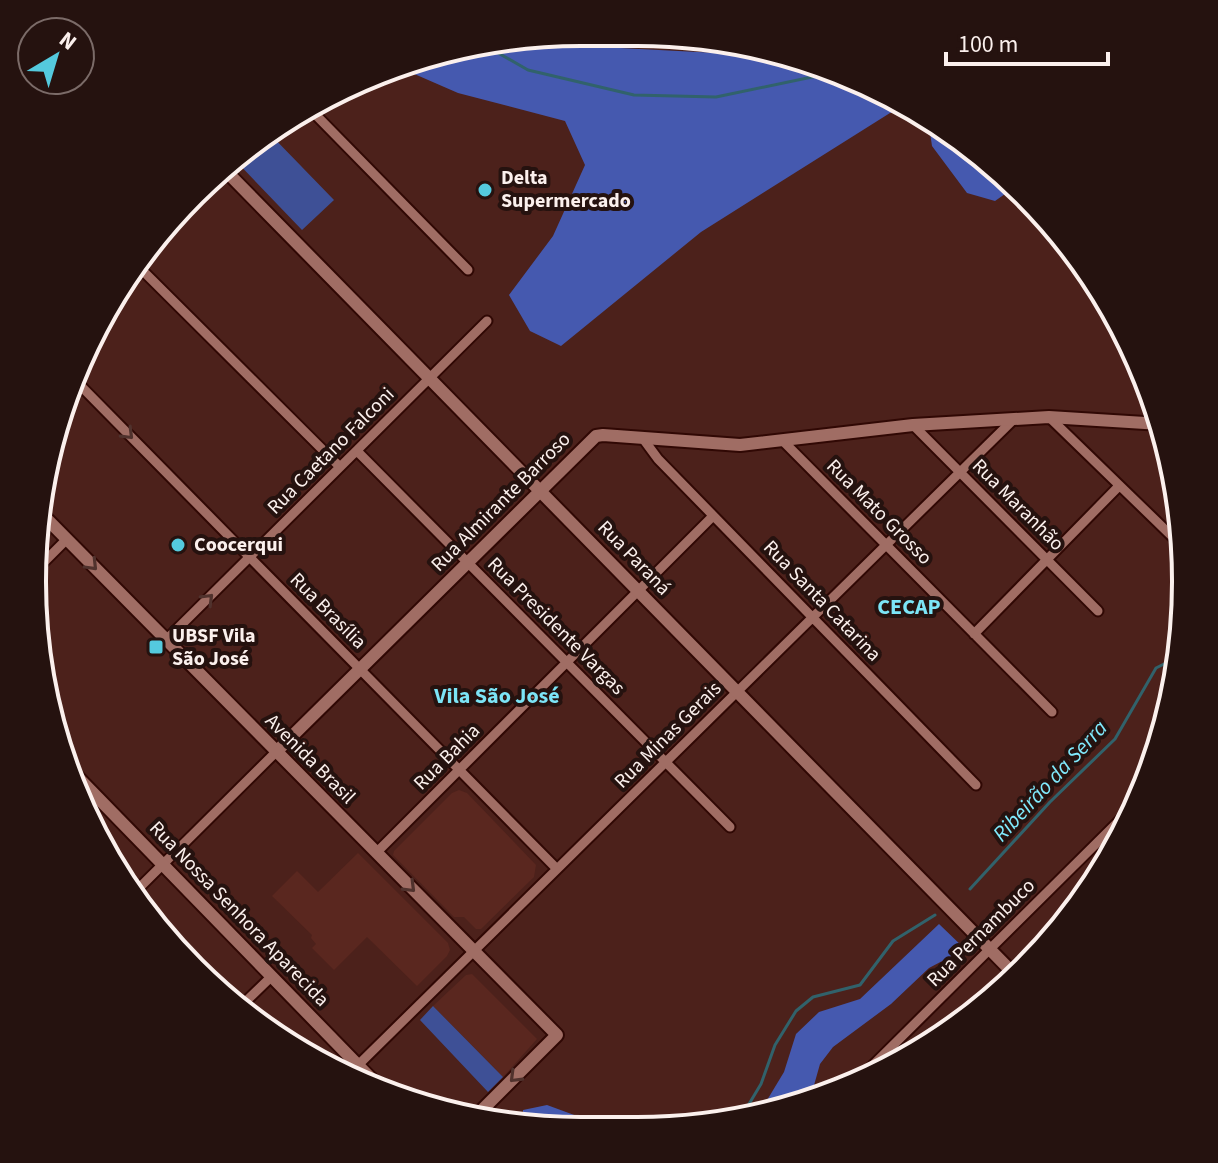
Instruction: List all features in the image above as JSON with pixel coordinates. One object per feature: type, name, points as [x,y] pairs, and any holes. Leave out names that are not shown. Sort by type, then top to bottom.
[{"type":"street","points":[[317,116],[468,270]]},
{"type":"street","name":"Rua Paraná","points":[[231,176],[1008,967]]},
{"type":"street","points":[[145,273],[340,467]]},
{"type":"street","name":"Rua Caetano Falconi","points":[[166,640],[487,321]]},
{"type":"street","name":"Rua Brasília","points":[[83,388],[557,869]]},
{"type":"street","points":[[1049,417],[1170,534]]},
{"type":"street","name":"Rua Almirante Barroso","points":[[141,886],[596,436],[740,445],[913,425],[1049,417],[1148,423]]},
{"type":"street","name":"Rua Minas Gerais","points":[[358,1065],[1014,419]]},
{"type":"street","name":"Rua Maranhão","points":[[913,425],[1098,611]]},
{"type":"street","name":"Rua Santa Catarina","points":[[644,440],[658,459],[976,785]]},
{"type":"street","name":"Rua Mato Grosso","points":[[782,440],[1052,712]]},
{"type":"street","name":"Rua Presidente Vargas","points":[[357,451],[730,827]]},
{"type":"street","points":[[974,634],[1119,486]]},
{"type":"street","name":"Rua Bahia","points":[[376,853],[713,516]]},
{"type":"street","name":"Avenida Brasil","points":[[50,522],[557,1035],[484,1108]]},
{"type":"street","points":[[47,559],[67,539]]},
{"type":"street","name":"Rua Nossa Senhora Aparecida","points":[[87,787],[362,1070]]},
{"type":"street","name":"Rua Pernambuco","points":[[880,1058],[1111,829]]},
{"type":"street","points":[[248,1000],[272,976]]},
{"type":"shaded area","points":[[612,46],[721,53],[775,64],[841,87],[894,112],[701,232],[561,346],[530,331],[509,295],[553,236],[585,165],[565,121],[458,93],[412,73],[477,56],[512,51]]},
{"type":"shaded area","points":[[930,134],[1005,194],[995,201],[967,193],[932,146]]},
{"type":"shaded area","points":[[277,141],[334,200],[302,230],[242,168]]},
{"type":"shaded area","points":[[459,790],[467,793],[536,865],[534,877],[481,929],[476,929],[464,917],[454,917],[393,855],[452,793]]},
{"type":"shaded area","points":[[358,853],[448,943],[450,950],[447,956],[417,986],[367,937],[334,970],[312,948],[316,944],[312,935],[272,896],[297,871],[318,892]]},
{"type":"shaded area","points":[[939,924],[965,949],[929,968],[891,1004],[833,1047],[820,1064],[813,1087],[766,1101],[784,1072],[796,1034],[819,1012],[860,999]]},
{"type":"shaded area","points":[[472,974],[537,1039],[503,1077],[433,1006],[466,975]]},
{"type":"shaded area","points":[[433,1006],[503,1077],[488,1092],[420,1020]]},
{"type":"shaded area","points":[[547,1105],[579,1117],[523,1113],[523,1110]]},
{"type":"waterway","points":[[498,53],[528,70],[634,95],[716,97],[815,76]]},
{"type":"waterway","name":"Ribeirão da Serra","points":[[970,889],[1050,802],[1115,739],[1156,668],[1165,663]]},
{"type":"waterway","name":"Ribeirão da Serra","points":[[748,1105],[761,1084],[775,1045],[796,1011],[813,997],[860,985],[893,941],[935,915]]},
{"type":"place","name":"Delta Supermercado","points":[[485,190]]},
{"type":"place","name":"Coocerqui","points":[[178,545]]},
{"type":"place","name":"UBSF Vila São José","points":[[156,647]]},
{"type":"district","name":"CECAP","points":[[909,607]]},
{"type":"district","name":"Vila São José","points":[[497,696]]}]
